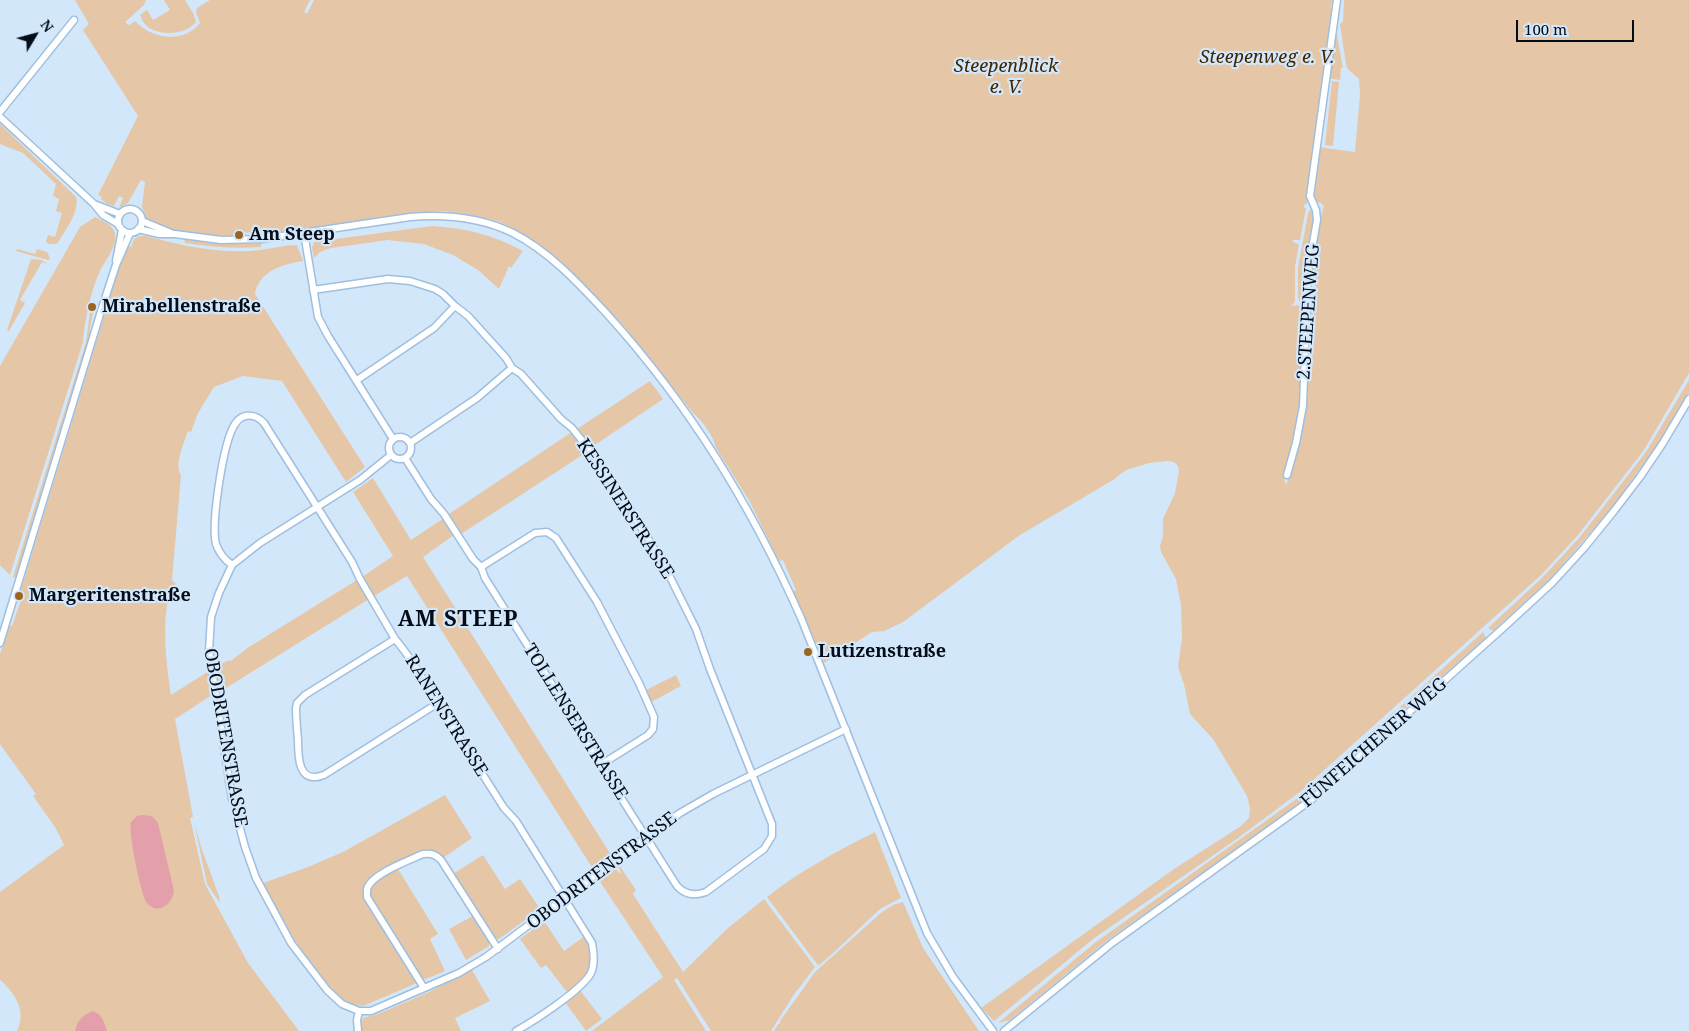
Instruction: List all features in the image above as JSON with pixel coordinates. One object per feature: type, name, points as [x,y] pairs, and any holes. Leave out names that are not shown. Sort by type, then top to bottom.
[{"type":"street","name":"2.STEEPENWEG","points":[[1286,476],[1296,443],[1303,406],[1308,272],[1317,220],[1310,191],[1336,0]]},
{"type":"street","points":[[0,112],[74,20]]},
{"type":"street","points":[[0,117],[103,214],[118,224],[122,230],[130,233],[138,230],[205,239],[262,240],[410,217],[435,215],[475,220],[512,233],[560,266],[630,340],[662,379],[730,478],[762,534],[790,592],[814,650],[927,933],[953,977],[993,1031]]},
{"type":"street","points":[[94,204],[120,214]]},
{"type":"street","points":[[118,224],[120,214],[126,210],[132,210],[138,213],[142,220],[175,234]]},
{"type":"street","points":[[138,230],[142,220]]},
{"type":"street","points":[[116,265],[122,230]]},
{"type":"street","points":[[0,643],[116,265],[130,233]]},
{"type":"street","points":[[304,234],[316,310],[321,322],[394,439]]},
{"type":"street","name":"KESSINERSTRASSE","points":[[313,290],[370,280],[399,280],[435,289],[443,294],[468,316],[506,358],[512,368],[521,374],[578,434],[623,498],[663,563],[696,629],[704,654],[772,824],[772,836],[764,849],[706,892],[696,895],[680,890],[646,837]]},
{"type":"street","points":[[356,380],[434,328],[455,306]]},
{"type":"street","points":[[410,443],[477,398],[512,368]]},
{"type":"street","name":"FÜNFEICHENER WEG","points":[[1004,1031],[1112,943],[1306,804],[1502,629],[1552,582],[1614,512],[1640,478],[1689,399]]},
{"type":"street","name":"RANENSTRASSE","points":[[232,565],[218,549],[216,539],[219,478],[232,429],[240,419],[252,415],[258,417],[264,423],[352,562],[395,639],[402,646],[432,695],[435,705],[443,712],[592,943],[594,952],[591,973],[578,988],[516,1031]]},
{"type":"street","points":[[401,437],[410,443],[410,453],[405,458],[396,459],[390,455],[388,448],[394,439],[401,437]]},
{"type":"street","name":"OBODRITENSTRASSE","points":[[390,455],[360,480],[260,543],[232,565],[212,609],[209,631],[209,652],[232,799],[237,810],[245,848],[256,878],[269,905],[300,958],[327,990],[342,1004],[365,1011],[377,1009],[459,973],[498,949],[564,897],[695,804],[846,729]]},
{"type":"street","name":"TOLLENSERSTRASSE","points":[[405,458],[473,559],[481,567],[485,578],[562,700],[568,714],[602,764],[606,774],[646,837]]},
{"type":"street","points":[[481,567],[535,533],[547,532],[556,538],[597,602],[639,683],[655,721],[653,729],[648,735],[602,764]]},
{"type":"street","points":[[395,639],[300,698],[296,708],[299,762],[303,771],[310,776],[318,777],[324,775],[435,705]]},
{"type":"street","points":[[424,988],[367,896],[367,888],[372,880],[384,873],[423,854],[436,855],[498,949]]},
{"type":"street","points":[[358,1031],[357,1020],[359,1010]]},
{"type":"green space","points":[[75,0],[146,0],[144,5],[125,22],[129,25],[135,21],[150,32],[168,37],[185,34],[193,30],[200,23],[196,12],[197,8],[210,0],[310,0],[304,12],[307,14],[314,0],[1333,0],[1330,8],[1333,10],[1316,137],[1313,142],[1315,143],[1307,204],[1304,205],[1306,209],[1300,240],[1293,240],[1293,242],[1299,244],[1295,267],[1295,301],[1292,306],[1298,305],[1306,308],[1302,406],[1297,412],[1300,414],[1295,443],[1284,476],[1285,484],[1287,483],[1298,444],[1305,406],[1309,295],[1317,290],[1310,272],[1314,242],[1324,206],[1321,203],[1315,202],[1313,195],[1318,147],[1355,152],[1360,95],[1359,79],[1347,68],[1346,64],[1340,24],[1343,22],[1344,0],[1689,0],[1689,373],[1644,450],[1578,535],[1541,575],[1301,791],[1238,838],[1093,939],[994,1021],[981,1008],[1174,869],[1241,826],[1249,818],[1250,808],[1247,796],[1213,739],[1190,714],[1184,684],[1178,667],[1182,638],[1181,605],[1176,579],[1161,552],[1160,546],[1163,536],[1163,519],[1175,493],[1179,471],[1178,466],[1174,462],[1167,461],[1149,463],[1126,470],[1113,480],[1020,535],[903,622],[884,631],[872,632],[824,663],[793,591],[796,590],[783,560],[779,561],[749,500],[716,448],[707,429],[622,324],[563,263],[525,235],[500,222],[444,211],[411,213],[263,235],[262,232],[233,233],[233,236],[200,234],[167,228],[147,219],[142,207],[145,182],[141,180],[128,203],[119,208],[123,198],[119,196],[114,206],[107,204],[101,199],[102,197],[98,195],[138,116],[83,30],[89,24]]},
{"type":"green space","points":[[164,0],[185,0],[196,22],[191,27],[178,32],[162,33],[149,28],[143,22],[140,15],[147,10],[153,20],[170,10]]},
{"type":"green space","points":[[1336,30],[1343,68],[1341,68],[1340,80],[1327,78]]},
{"type":"green space","points":[[1332,81],[1339,82],[1333,146],[1325,145]]},
{"type":"green space","points":[[0,124],[76,197],[77,203],[74,215],[57,244],[48,244],[46,241],[48,235],[55,237],[62,213],[56,211],[59,199],[53,196],[56,184],[23,153],[0,144]]},
{"type":"green space","points":[[1312,209],[1315,215],[1305,303],[1300,302],[1298,298],[1298,267],[1308,214]]},
{"type":"green space","points":[[95,217],[112,228],[115,234],[114,245],[99,273],[93,290],[83,342],[10,575],[0,565],[0,366],[80,227]]},
{"type":"green space","points":[[432,226],[456,228],[479,233],[523,251],[511,268],[509,266],[499,289],[478,270],[453,255],[424,244],[388,240],[331,248],[320,252],[314,258],[312,248],[314,242]]},
{"type":"green space","points":[[140,236],[197,248],[223,251],[250,251],[297,245],[303,261],[288,264],[267,274],[257,286],[255,294],[365,467],[346,482],[282,381],[243,376],[214,387],[198,413],[191,432],[188,431],[179,459],[181,475],[172,580],[176,584],[170,593],[165,621],[169,683],[171,695],[209,671],[212,695],[175,719],[193,817],[190,818],[205,884],[248,963],[299,1031],[17,1031],[21,1016],[18,1003],[0,980],[0,892],[64,845],[55,827],[33,796],[36,794],[0,744],[0,654],[23,595],[20,593],[120,264],[128,246],[131,247],[134,239]]},
{"type":"green space","points":[[184,239],[221,244],[261,243],[261,247],[204,246],[185,243]]},
{"type":"green space","points":[[17,249],[35,254],[37,249],[47,252],[50,258],[48,260],[16,251]]},
{"type":"green space","points":[[31,259],[42,260],[47,264],[42,262],[20,300],[25,303],[9,331],[7,330]]},
{"type":"green space","points":[[90,312],[93,313],[89,342],[17,578],[13,577],[86,342]]},
{"type":"green space","points":[[1689,380],[1689,393],[1660,441],[1611,509],[1550,579],[1493,631],[1488,628],[1543,577],[1580,537],[1646,452]]},
{"type":"green space","points":[[650,381],[663,399],[592,447],[577,429]]},
{"type":"green space","points":[[572,432],[587,452],[461,534],[449,514]]},
{"type":"green space","points":[[373,478],[411,540],[444,518],[454,535],[423,557],[611,855],[593,869],[407,576],[374,596],[362,577],[393,556],[353,492]]},
{"type":"green space","points":[[357,580],[369,599],[218,693],[214,668],[232,660],[249,647]]},
{"type":"green space","points":[[1483,632],[1486,638],[1404,710],[1399,708]]},
{"type":"green space","points":[[676,675],[681,686],[651,702],[646,690]]},
{"type":"green space","points":[[1395,711],[1398,717],[1291,811],[1109,939],[1010,1020],[998,1023],[1096,942],[1302,795]]},
{"type":"green space","points":[[445,795],[472,838],[443,858],[433,852],[422,851],[372,877],[364,889],[368,904],[417,983],[363,1006],[355,1005],[341,998],[331,989],[312,964],[282,919],[263,883],[343,852]]},
{"type":"green space","points":[[194,822],[219,896],[220,903],[207,884]]},
{"type":"green space","points":[[875,832],[901,898],[880,909],[819,965],[767,897],[819,862]]},
{"type":"green space","points":[[483,855],[505,889],[520,879],[540,909],[499,939],[494,938],[453,874]]},
{"type":"green space","points":[[619,865],[636,890],[633,894],[683,972],[728,928],[764,899],[815,967],[793,996],[771,1031],[711,1031],[677,978],[674,980],[706,1031],[592,1031],[663,977],[599,880],[615,868],[619,873],[621,872]]},
{"type":"green space","points":[[398,869],[438,934],[430,939],[445,971],[426,979],[422,978],[370,895],[376,882]]},
{"type":"green space","points":[[903,902],[923,948],[979,1031],[774,1031],[779,1023],[780,1025],[780,1021],[815,972],[882,912],[893,905]]},
{"type":"green space","points":[[473,916],[489,941],[489,946],[466,960],[449,929]]},
{"type":"green space","points":[[544,921],[564,951],[585,936],[589,946],[591,961],[589,968],[581,980],[567,992],[546,965],[541,968],[520,939]]},
{"type":"green space","points":[[472,970],[490,1001],[455,1018],[461,1031],[362,1031],[360,1027],[363,1018],[378,1014],[427,993]]},
{"type":"green space","points":[[580,990],[602,1019],[586,1031],[565,1002]]},
{"type":"shaded area","points":[[137,816],[152,816],[158,823],[174,891],[168,904],[160,908],[151,907],[144,898],[131,838],[131,822]]},
{"type":"shaded area","points":[[93,1011],[101,1017],[107,1031],[75,1031],[81,1018]]},
{"type":"place","name":"Am Steep","points":[[239,235]]},
{"type":"place","name":"Mirabellenstraße","points":[[92,307]]},
{"type":"place","name":"Margeritenstraße","points":[[19,596]]},
{"type":"place","name":"Lutizenstraße","points":[[808,652]]},
{"type":"district","name":"AM STEEP","points":[[458,620]]},
{"type":"park label","name":"Steepenweg e. V.","points":[[1267,58]]},
{"type":"park label","name":"Steepenblick e. V.","points":[[1006,77]]}]
